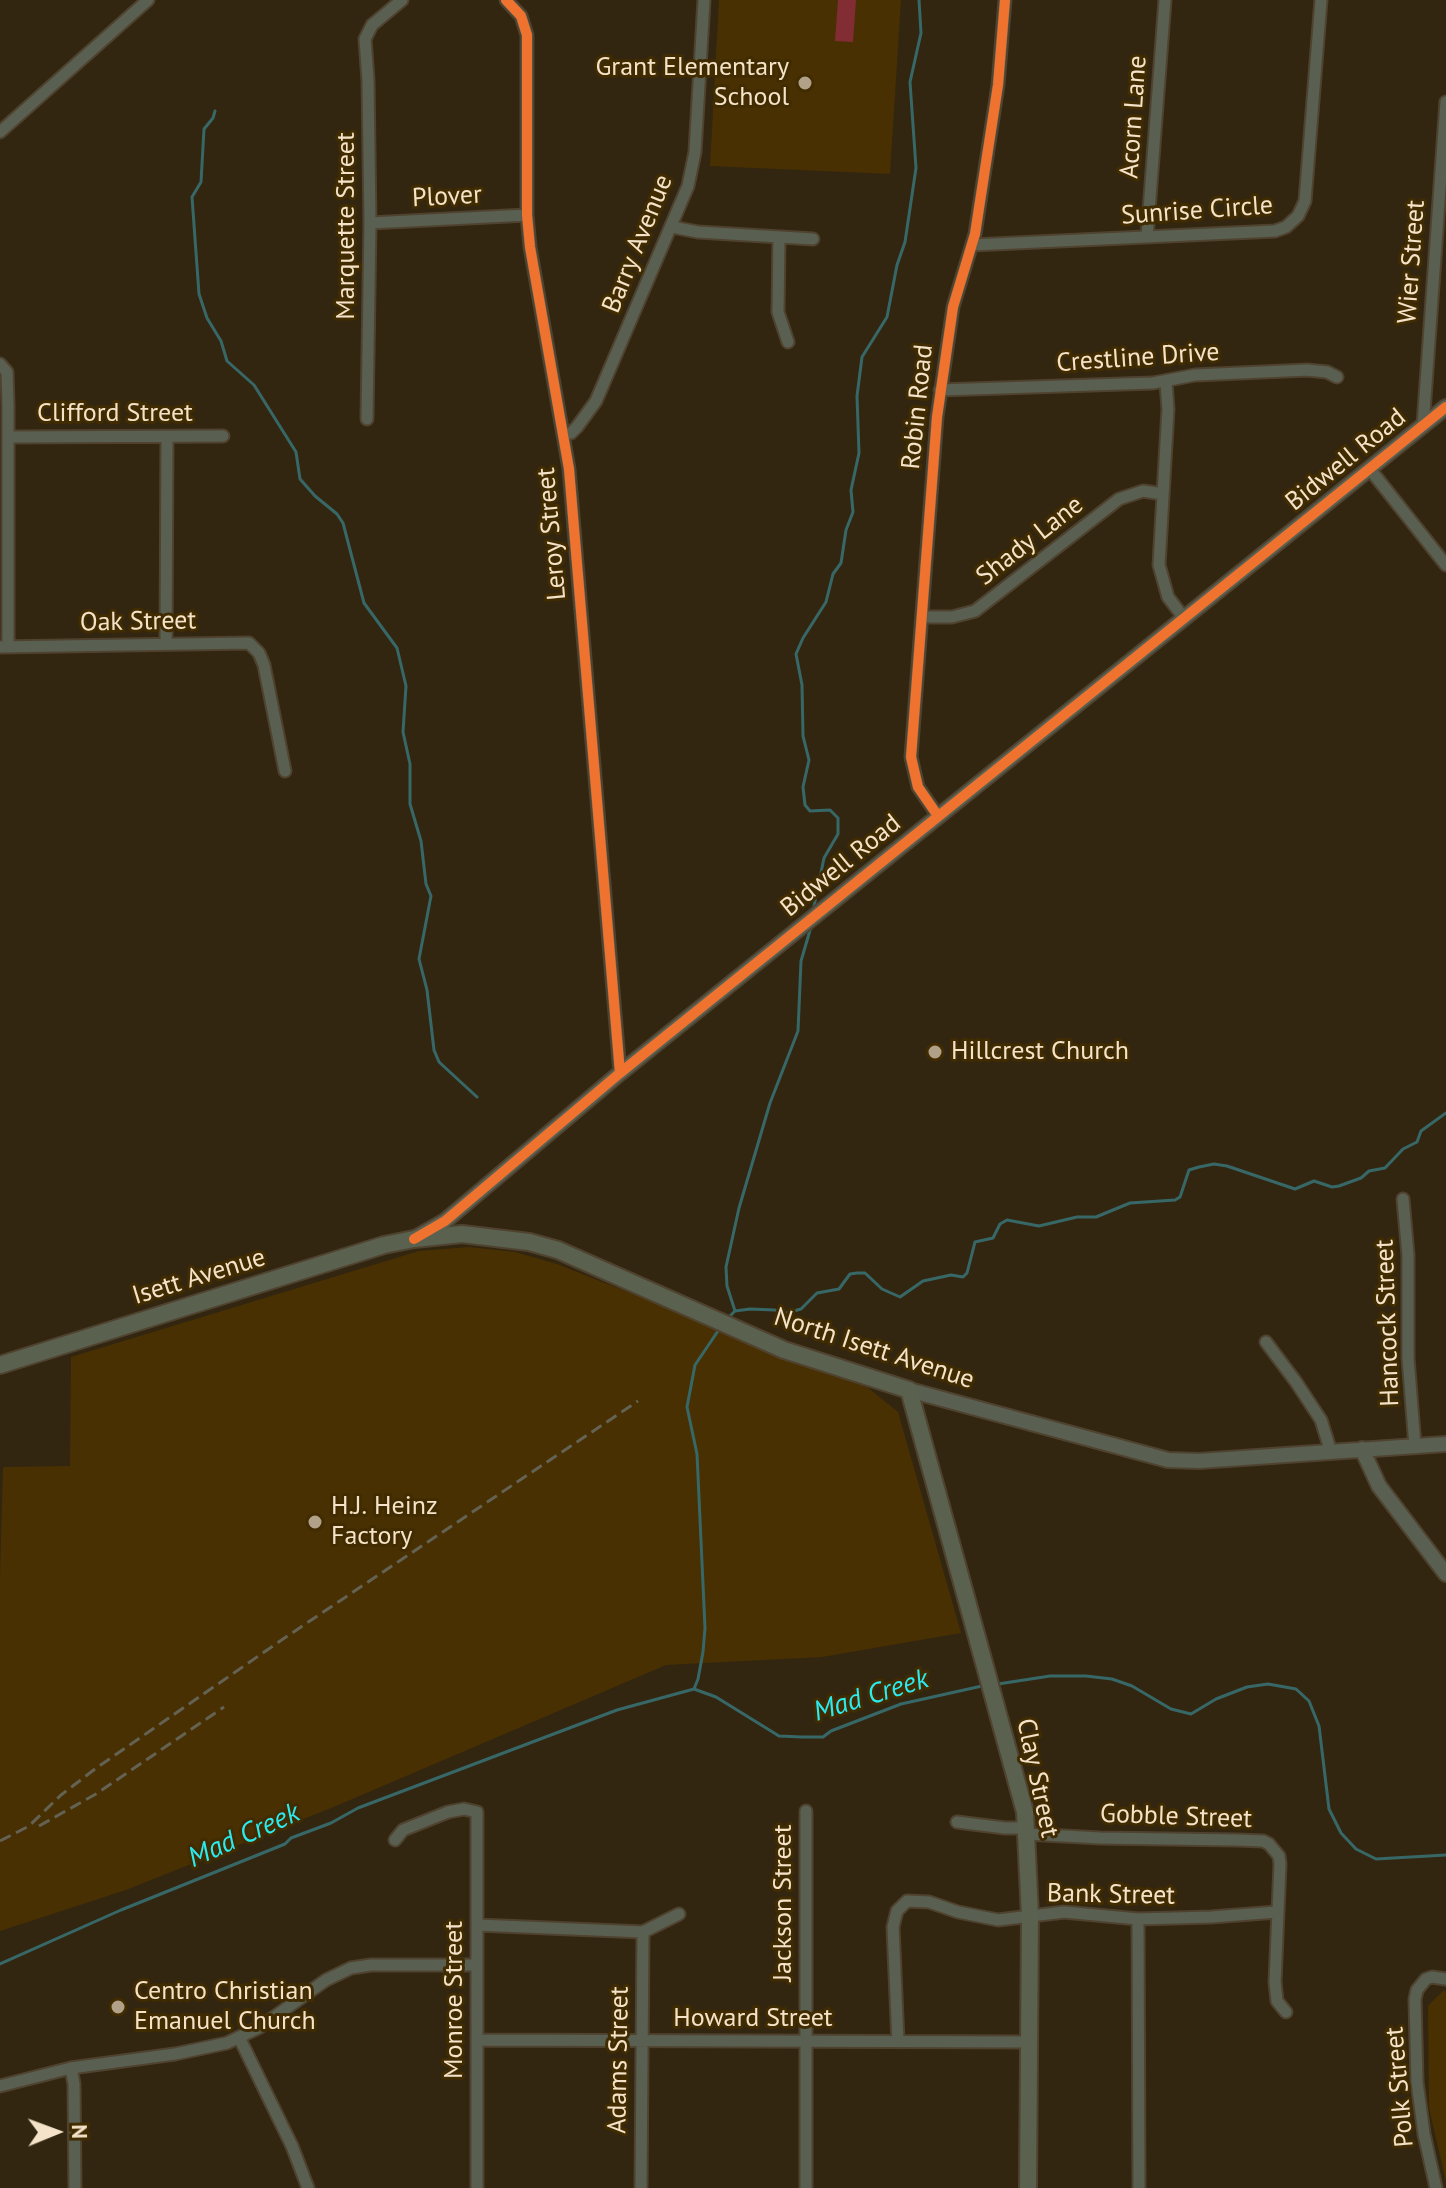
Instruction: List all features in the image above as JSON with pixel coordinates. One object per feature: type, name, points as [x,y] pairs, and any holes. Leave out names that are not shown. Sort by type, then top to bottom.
[{"type":"main road","name":"North Isett Avenue","points":[[414,1239],[462,1234],[494,1236],[558,1250],[784,1350],[909,1390]]},
{"type":"main road","name":"Isett Avenue","points":[[0,1365],[272,1279],[414,1239]]},
{"type":"main road","name":"Clay Street","points":[[909,1390],[1022,1792],[1027,1831],[1030,1916],[1028,2188]]},
{"type":"street","points":[[0,132],[148,0]]},
{"type":"street","name":"Marquette Street","points":[[367,419],[370,223],[366,34],[402,0]]},
{"type":"street","name":"Leroy Street","points":[[506,0],[521,16],[527,35],[527,215],[574,516],[620,1073]]},
{"type":"street","name":"Barry Avenue","points":[[563,435],[577,427],[596,401],[688,186],[695,152],[704,0]]},
{"type":"street","name":"Robin Road","points":[[938,816],[918,787],[911,757],[940,390],[953,307],[972,245],[993,116],[1005,0]]},
{"type":"street","name":"Acorn Lane","points":[[1147,237],[1165,0]]},
{"type":"street","name":"Sunrise Circle","points":[[972,245],[1275,231],[1286,227],[1303,208],[1306,190],[1321,0]]},
{"type":"street","name":"Wier Street","points":[[1423,426],[1446,102]]},
{"type":"street","name":"Plover","points":[[370,223],[527,215]]},
{"type":"street","points":[[672,227],[698,232],[813,239]]},
{"type":"street","points":[[779,237],[778,312],[788,342]]},
{"type":"street","points":[[0,364],[7,372],[8,437],[4,647]]},
{"type":"street","name":"Crestline Drive","points":[[940,390],[1166,382],[1195,375],[1307,370],[1327,372],[1337,377]]},
{"type":"street","points":[[1166,382],[1168,409],[1159,565],[1168,597],[1184,618]]},
{"type":"street","name":"Bidwell Road","points":[[414,1239],[445,1221],[620,1073],[1446,407]]},
{"type":"street","name":"Clifford Street","points":[[8,437],[223,436]]},
{"type":"street","points":[[166,643],[167,437]]},
{"type":"street","points":[[1369,468],[1446,565]]},
{"type":"street","name":"Shady Lane","points":[[922,617],[952,617],[975,611],[1119,499],[1143,491],[1163,494]]},
{"type":"street","name":"Oak Street","points":[[4,647],[249,643],[259,653],[264,665],[285,771]]},
{"type":"street","name":"Hancock Street","points":[[1403,1199],[1408,1255],[1408,1358],[1415,1446]]},
{"type":"street","points":[[1266,1342],[1321,1420],[1331,1452],[1446,1444]]},
{"type":"street","name":"North Isett Avenue","points":[[909,1390],[1168,1460],[1199,1461],[1331,1452]]},
{"type":"street","points":[[1362,1449],[1379,1486],[1446,1574]]},
{"type":"street","name":"Monroe Street","points":[[395,1840],[403,1830],[448,1812],[464,1809],[477,1812],[477,2188]]},
{"type":"street","name":"Jackson Street","points":[[806,1811],[806,2188]]},
{"type":"street","name":"Gobble Street","points":[[957,1822],[1100,1838],[1263,1841],[1274,1849],[1280,1864],[1277,1912]]},
{"type":"street","name":"Bank Street","points":[[898,2042],[893,1927],[900,1907],[907,1901],[929,1902],[998,1920],[1064,1912],[1138,1919],[1277,1912]]},
{"type":"street","points":[[1277,1912],[1275,1994],[1286,2012]]},
{"type":"street","points":[[477,1925],[643,1932],[679,1914]]},
{"type":"street","points":[[1138,1919],[1139,2188]]},
{"type":"street","name":"Adams Street","points":[[641,2188],[643,1932]]},
{"type":"street","points":[[0,2086],[71,2068],[204,2049],[239,2037],[275,2017],[326,1980],[351,1968],[371,1965],[477,1965]]},
{"type":"street","name":"Polk Street","points":[[1436,2188],[1417,2082],[1415,1999],[1422,1982],[1432,1977],[1446,1979]]},
{"type":"street","points":[[239,2037],[286,2133],[308,2188]]},
{"type":"street","name":"Howard Street","points":[[477,2040],[1029,2042]]},
{"type":"street","points":[[71,2068],[74,2084],[75,2188]]},
{"type":"shaded area","name":"Grant Elementary School","points":[[719,0],[901,0],[890,174],[710,166]]},
{"type":"shaded area","points":[[838,0],[856,0],[853,42],[835,41]]},
{"type":"shaded area","points":[[469,1247],[515,1252],[557,1264],[867,1387],[898,1412],[961,1633],[822,1657],[666,1665],[336,1806],[126,1890],[0,1931],[3,1467],[70,1466],[71,1357],[419,1251]]},
{"type":"shaded area","points":[[1444,1990],[1446,2181],[1429,2108],[1428,2006]]},
{"type":"waterway","points":[[813,911],[824,858],[838,834],[838,818],[830,810],[810,811],[805,805],[803,787],[809,760],[803,736],[802,685],[796,654],[826,602],[833,574],[841,563],[846,530],[853,512],[851,490],[859,453],[857,396],[862,357],[887,317],[897,265],[905,242],[916,168],[910,82],[921,33],[919,0]]},
{"type":"waterway","points":[[215,111],[204,129],[201,182],[192,197],[199,294],[227,361],[254,385],[296,452],[300,479],[343,523],[364,603],[397,648],[406,686],[403,732],[410,764],[410,804],[421,841],[426,884],[431,896],[419,959],[427,990],[434,1050],[439,1062],[477,1097]]},
{"type":"waterway","points":[[735,1311],[727,1286],[726,1267],[739,1208],[770,1103],[798,1031],[801,961],[811,927]]},
{"type":"waterway","points":[[727,1319],[735,1311],[775,1310],[783,1314],[801,1309],[817,1293],[839,1289],[850,1274],[865,1273],[882,1289],[900,1297],[923,1281],[951,1275],[963,1277],[967,1273],[975,1242],[993,1238],[1000,1224],[1007,1220],[1039,1226],[1077,1217],[1096,1217],[1130,1203],[1175,1200],[1180,1197],[1189,1170],[1199,1167],[1214,1164],[1227,1166],[1295,1189],[1314,1181],[1339,1186],[1361,1178],[1369,1171],[1385,1168],[1403,1149],[1417,1142],[1421,1131],[1446,1113]]},
{"type":"waterway","points":[[694,1689],[705,1628],[697,1454],[687,1407],[695,1365],[720,1328]]},
{"type":"waterway","name":"Mad Creek","points":[[998,1684],[1050,1676],[1112,1679],[1132,1686],[1171,1709],[1191,1714],[1216,1699],[1247,1687],[1268,1684],[1296,1689],[1309,1701],[1319,1726],[1329,1809],[1341,1833],[1356,1849],[1376,1859],[1446,1855]]},
{"type":"waterway","name":"Mad Creek","points":[[694,1689],[716,1697],[779,1736],[823,1737],[831,1731],[901,1704],[982,1686]]},
{"type":"waterway","name":"Mad Creek","points":[[0,1964],[121,1910],[285,1844],[291,1838],[331,1823],[358,1808],[617,1710],[694,1689]]},
{"type":"railway","points":[[0,1841],[29,1826],[61,1795],[95,1769],[283,1639],[638,1401]]},
{"type":"railway","points":[[39,1826],[96,1794],[224,1707]]},
{"type":"cycle path","points":[[506,0],[521,16],[527,35],[527,215],[569,469],[620,1073]]},
{"type":"cycle path","points":[[938,816],[918,787],[911,757],[937,417],[953,307],[975,234],[998,85],[1005,0]]},
{"type":"cycle path","points":[[414,1239],[445,1221],[620,1073],[1446,407]]},
{"type":"place","name":"Grant Elementary School","points":[[805,83]]},
{"type":"place","name":"Hillcrest Church","points":[[935,1052]]},
{"type":"place","name":"H.J. Heinz Factory","points":[[315,1522]]},
{"type":"place","name":"Centro Christian Emanuel Church","points":[[118,2007]]}]
